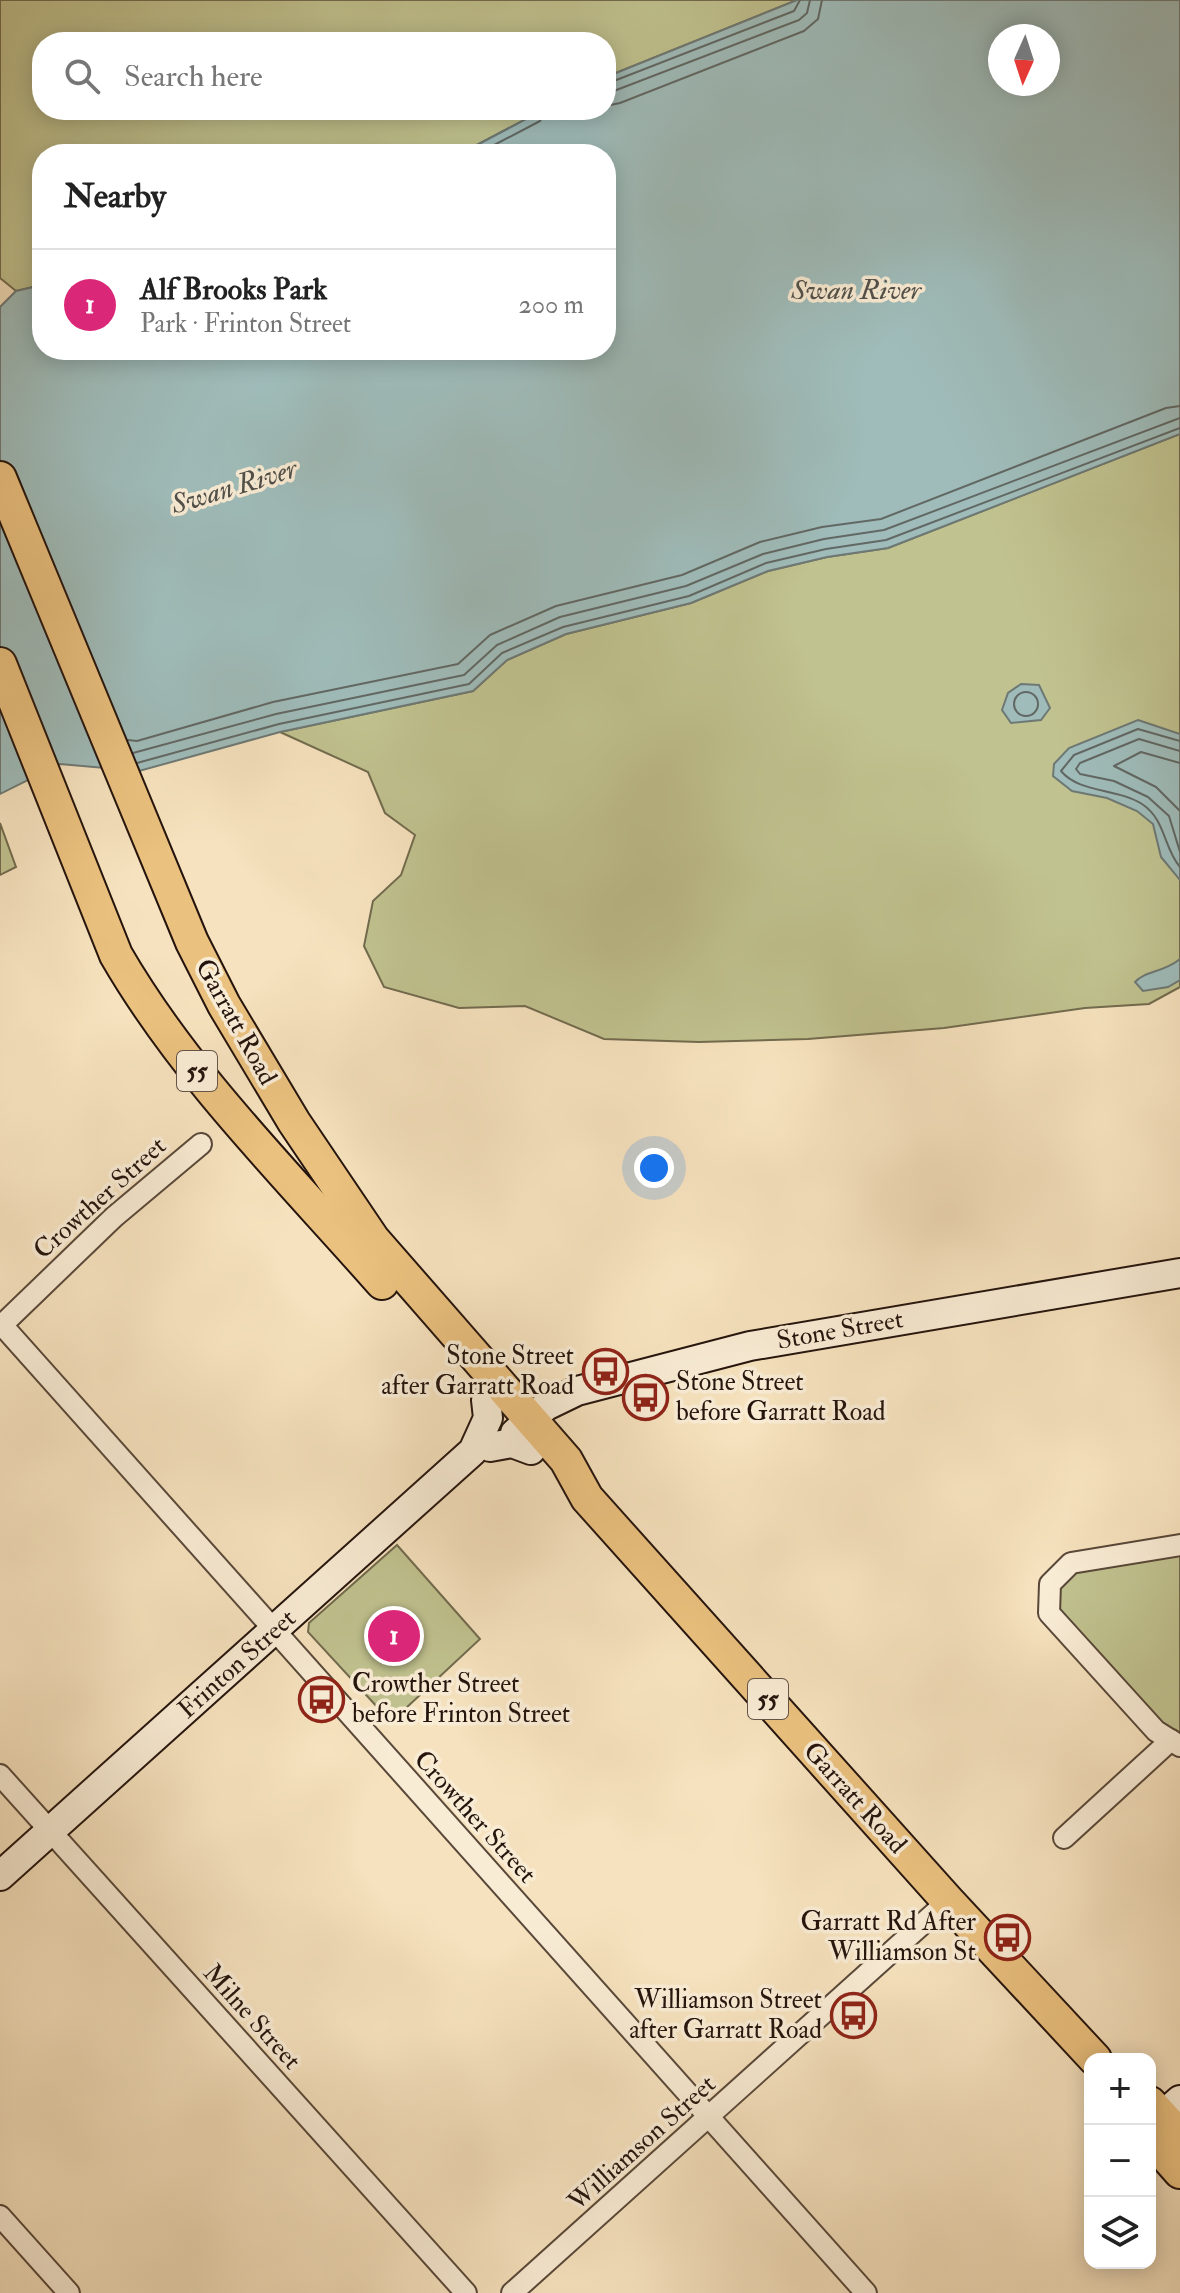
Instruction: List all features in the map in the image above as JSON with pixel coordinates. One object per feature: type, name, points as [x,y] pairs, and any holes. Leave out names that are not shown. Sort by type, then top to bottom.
[{"type":"main road","name":"Garratt Road","points":[[0,478],[192,942],[224,1005],[294,1122],[373,1239],[526,1434]]},
{"type":"main road","name":"Garratt Road","points":[[0,664],[116,955],[159,1022],[194,1068],[486,1400],[526,1434],[566,1460],[587,1498],[948,1901],[1089,2053]]},
{"type":"main road","points":[[1164,2119],[1180,2172]]},
{"type":"street","name":"Crowther Street","points":[[201,1144],[114,1217],[1,1326],[275,1630],[707,2119],[866,2293]]},
{"type":"street","name":"Stone Street","points":[[526,1434],[546,1406],[577,1391],[750,1346],[1180,1273]]},
{"type":"street","name":"Frinton Street","points":[[0,1876],[473,1451],[488,1418],[486,1400]]},
{"type":"street","points":[[473,1451],[512,1443],[526,1434]]},
{"type":"street","points":[[1064,1838],[1175,1743],[1156,1731],[1049,1613],[1050,1584],[1071,1563],[1180,1545]]},
{"type":"street","name":"Milne Street","points":[[0,1775],[466,2293]]},
{"type":"street","name":"Williamson Street","points":[[512,2293],[948,1901]]},
{"type":"street","points":[[0,2216],[69,2293]]},
{"type":"green space","points":[[0,0],[797,0],[616,73],[616,32],[32,32],[32,120],[524,120],[479,144],[32,144],[32,287],[16,291],[0,278]]},
{"type":"green space","points":[[1180,434],[1180,987],[1149,1004],[1085,1008],[944,1028],[808,1039],[699,1042],[604,1039],[525,1006],[459,1008],[384,987],[364,946],[373,901],[401,875],[415,835],[385,813],[368,772],[280,732],[473,691],[507,660],[566,634],[691,603],[768,571],[827,557],[888,548]]},
{"type":"green space","points":[[0,823],[16,867],[0,875]]},
{"type":"green space","points":[[397,1545],[480,1639],[391,1722],[308,1632],[309,1623]]},
{"type":"green space","points":[[1180,1545],[1180,1746],[1049,1613],[1071,1563]]},
{"type":"water","name":"Swan River","points":[[797,0],[1180,0],[1180,434],[888,548],[827,557],[768,571],[691,603],[566,634],[507,660],[473,691],[280,732],[139,771],[60,764],[0,794],[0,307],[16,291],[32,287],[32,360],[616,360],[616,144],[479,144],[524,120],[616,120],[616,73]]},
{"type":"water","points":[[1021,684],[1039,685],[1050,708],[1041,720],[1011,723],[1002,710],[1008,693]]},
{"type":"water","points":[[1138,720],[1180,734],[1180,880],[1161,857],[1153,824],[1137,811],[1107,798],[1072,791],[1053,776],[1054,764],[1069,748]]},
{"type":"water","points":[[1180,959],[1180,980],[1168,987],[1143,991],[1135,982],[1144,975]]},
{"type":"place","name":"Stone Street after Garratt Road","points":[[605,1371]]},
{"type":"place","name":"Stone Street before Garratt Road","points":[[645,1397]]},
{"type":"place","name":"Alf Brooks Park","points":[[394,1636]]},
{"type":"place","name":"Crowther Street before Frinton Street","points":[[321,1699]]},
{"type":"place","name":"Garratt Rd After Williamson St","points":[[1007,1937]]},
{"type":"place","name":"Williamson Street after Garratt Road","points":[[853,2015]]}]
